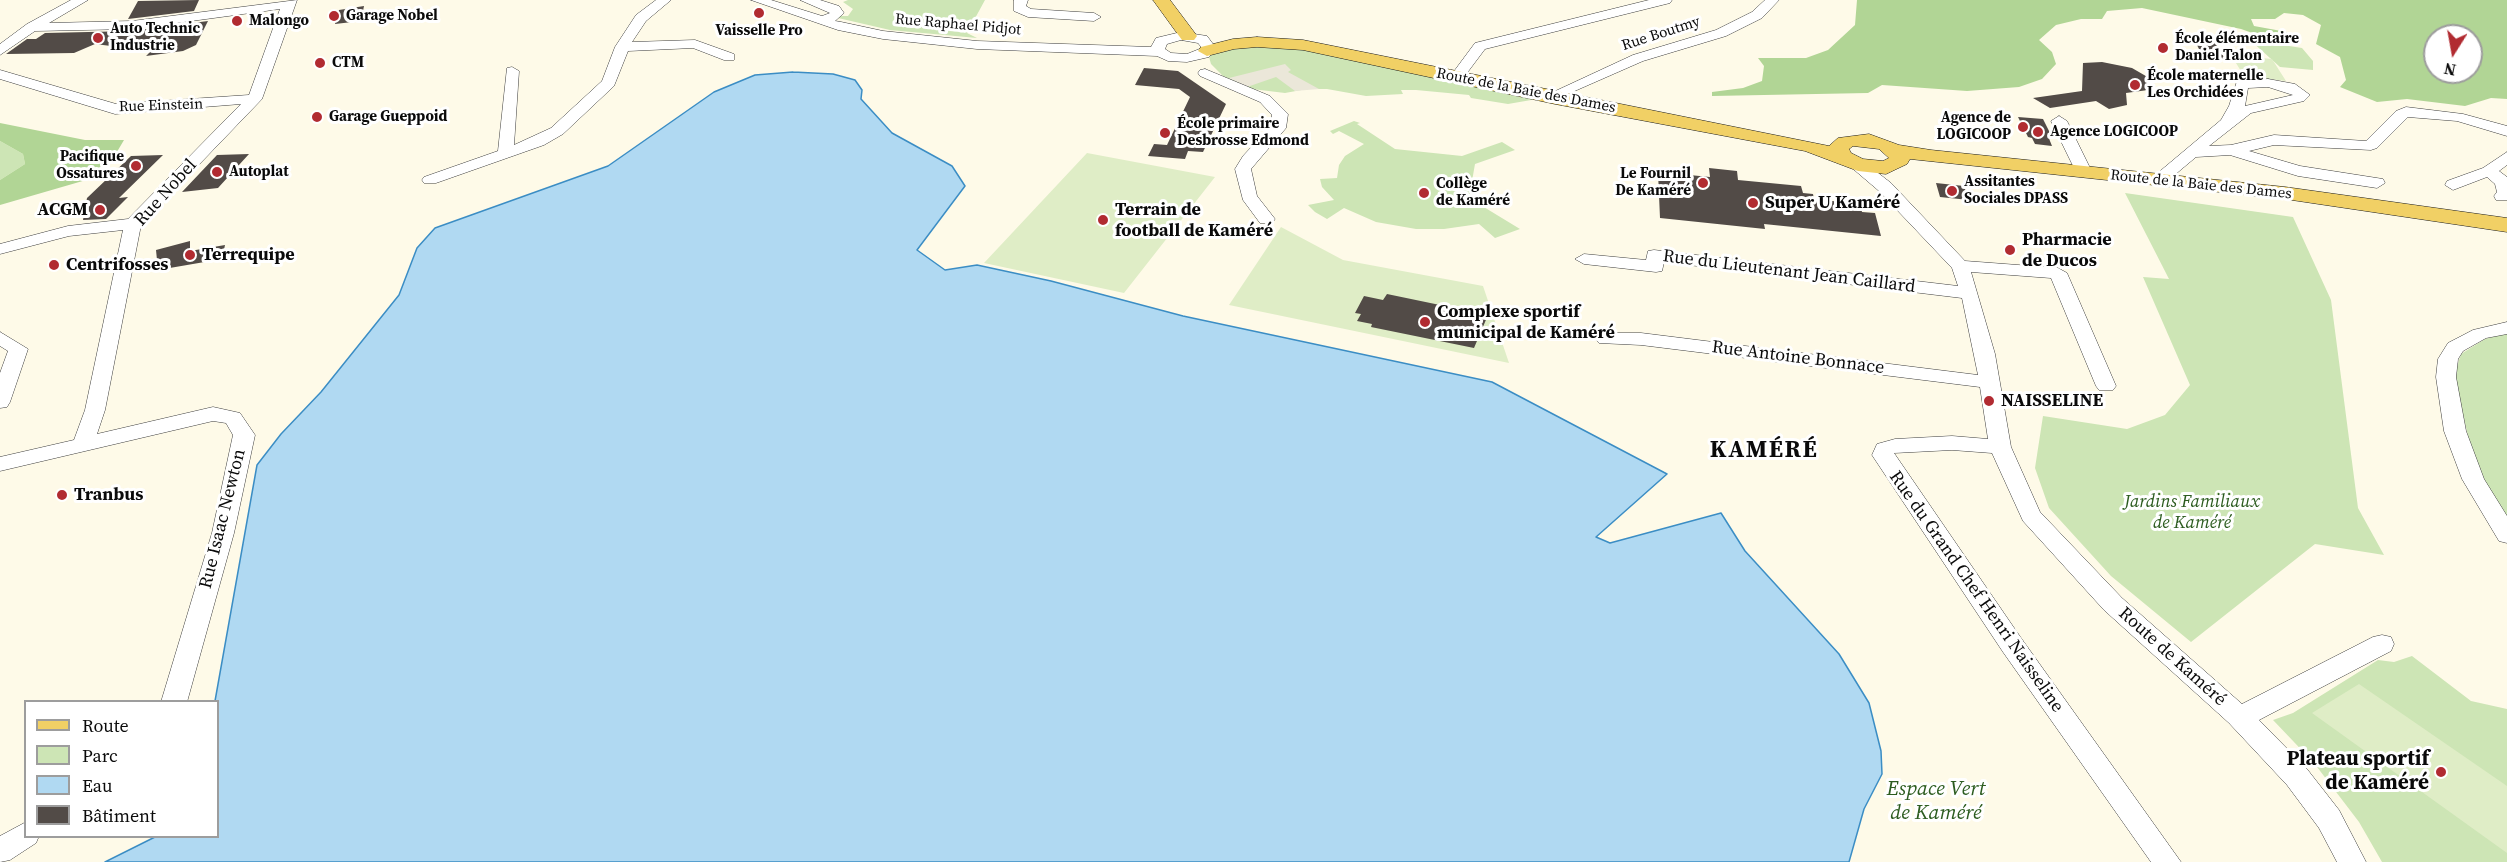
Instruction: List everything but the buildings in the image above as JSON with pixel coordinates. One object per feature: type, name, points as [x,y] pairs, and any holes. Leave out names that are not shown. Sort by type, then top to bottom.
[{"type":"main road","points":[[1163,44],[1171,29],[1166,5]]},
{"type":"main road","points":[[1166,5],[1199,45]]},
{"type":"main road","name":"Route de la Baie des Dames","points":[[1199,45],[1260,39],[1305,43],[1808,142],[1847,155]]},
{"type":"main road","name":"Route de la Baie des Dames","points":[[1199,45],[1257,42],[1303,45],[1555,98],[1847,155]]},
{"type":"main road","points":[[1847,155],[1892,166]]},
{"type":"main road","name":"Route de la Baie des Dames","points":[[1892,166],[1928,160],[2300,201],[2507,229]]},
{"type":"main road","name":"Route de la Baie des Dames","points":[[1892,166],[2085,172],[2285,193],[2507,225]]},
{"type":"street","points":[[0,51],[32,27],[81,0]]},
{"type":"street","points":[[430,180],[538,142],[574,117],[609,83],[622,47],[641,18],[664,0]]},
{"type":"street","name":"Rue Raphael Pidjot","points":[[759,0],[883,35],[977,45],[1163,44]]},
{"type":"street","name":"Rue Raphael Pidjot","points":[[777,0],[826,19]]},
{"type":"street","points":[[807,0],[834,9],[837,13],[826,19]]},
{"type":"street","points":[[1021,0],[1020,8],[1028,13],[1094,17]]},
{"type":"street","points":[[1459,74],[1480,46],[1665,0]]},
{"type":"street","name":"Rue Boutmy","points":[[1556,94],[1638,58],[1721,33],[1757,15],[1772,0]]},
{"type":"street","points":[[32,27],[78,28],[132,25],[290,2]]},
{"type":"street","name":"Rue Nobel","points":[[83,445],[95,411],[133,224],[255,99],[290,2]]},
{"type":"street","points":[[622,47],[695,44],[729,57]]},
{"type":"street","points":[[1163,44],[1199,45]]},
{"type":"street","points":[[1163,44],[1205,73],[1264,99],[1280,114],[1278,128],[1249,159],[1243,169],[1249,196],[1266,219]]},
{"type":"street","points":[[1181,58],[1199,45]]},
{"type":"street","points":[[1199,45],[1205,73]]},
{"type":"street","points":[[506,152],[512,71]]},
{"type":"street","name":"Rue Einstein","points":[[0,74],[115,109],[255,99]]},
{"type":"street","points":[[2159,180],[2246,110],[2299,98],[2303,95],[2290,87],[2268,83],[2242,84],[2237,106],[2227,123]]},
{"type":"street","points":[[2195,152],[2231,150],[2283,139],[2363,146],[2372,144],[2401,114],[2406,112],[2458,117],[2506,129]]},
{"type":"street","points":[[2059,121],[2085,172]]},
{"type":"street","points":[[2231,150],[2298,171],[2377,183]]},
{"type":"street","points":[[2453,185],[2489,171],[2507,157]]},
{"type":"street","points":[[1892,166],[1960,266],[1970,293],[1985,354],[2000,447]]},
{"type":"street","points":[[2489,171],[2503,182],[2505,192],[2502,196]]},
{"type":"street","points":[[0,249],[68,231],[133,224]]},
{"type":"street","name":"Rue du Lieutenant Jean Caillard","points":[[1584,259],[1656,267],[1654,255],[1970,293]]},
{"type":"street","points":[[1960,266],[2058,273],[2106,386]]},
{"type":"street","points":[[2507,328],[2480,334],[2455,347],[2448,359],[2446,376],[2455,431],[2473,479],[2507,535]]},
{"type":"street","points":[[0,338],[18,349],[0,402]]},
{"type":"street","name":"Rue Antoine Bonnace","points":[[1606,339],[1641,339],[1989,382]]},
{"type":"street","name":"Rue Isaac Newton","points":[[0,464],[213,414],[233,418],[244,435],[223,533],[175,700]]},
{"type":"street","name":"Rue du Grand Chef Henri Naisseline","points":[[2000,447],[1940,443],[1895,446],[1885,448],[1883,455],[2012,645],[2167,862]]},
{"type":"street","name":"Route de Kaméré","points":[[2000,447],[2031,516],[2113,604],[2238,716],[2297,777],[2329,819],[2352,862]]},
{"type":"street","points":[[2238,716],[2258,710],[2382,644]]},
{"type":"street","points":[[0,851],[24,835]]},
{"type":"green space","points":[[848,0],[985,0],[967,33],[977,38],[890,30],[838,18],[838,16],[848,16],[853,9],[843,2]]},
{"type":"green space","points":[[1857,0],[2507,0],[2507,99],[2491,98],[2465,106],[2407,99],[2377,102],[2340,87],[2346,80],[2340,57],[2316,44],[2321,25],[2303,15],[2284,13],[2275,19],[2251,19],[2254,26],[2287,32],[2293,40],[2264,37],[2241,29],[2142,8],[2107,11],[2102,19],[2081,19],[2056,25],[2039,40],[2052,52],[2056,64],[2042,79],[2019,87],[1967,91],[1882,85],[1868,93],[1712,96],[1712,92],[1743,88],[1762,81],[1764,66],[1758,58],[1806,58],[1828,50],[1855,25]]},
{"type":"green space","points":[[2250,40],[2302,48],[2313,61],[2313,70],[2280,67]]},
{"type":"green space","points":[[1246,45],[1312,49],[1537,99],[1508,104],[1471,98],[1469,95],[1416,90],[1401,90],[1403,94],[1366,96],[1327,89],[1307,89],[1285,93],[1252,89],[1223,76],[1211,64],[1209,57],[1218,50]]},
{"type":"green space","points":[[2231,55],[2272,59],[2286,81],[2244,76]]},
{"type":"green space","points":[[1354,121],[1395,149],[1462,156],[1502,142],[1515,150],[1475,164],[1469,198],[1520,229],[1495,238],[1479,224],[1444,229],[1416,229],[1376,222],[1344,208],[1327,219],[1315,212],[1308,205],[1334,200],[1322,187],[1320,179],[1337,178],[1339,165],[1345,156],[1364,144],[1339,131],[1333,134],[1330,131]]},
{"type":"green space","points":[[0,123],[85,140],[124,140],[108,167],[93,178],[0,205],[0,180],[25,164],[23,154],[0,141]]},
{"type":"green space","points":[[0,141],[23,154],[25,164],[0,180]]},
{"type":"green space","name":"Terrain de football de Kaméré","points":[[1087,153],[1215,177],[1124,293],[984,263]]},
{"type":"green space","name":"Jardins Familiaux de Kaméré","points":[[2125,193],[2293,217],[2331,300],[2358,508],[2384,555],[2315,544],[2191,642],[2111,576],[2049,508],[2035,468],[2043,416],[2127,429],[2165,415],[2190,385],[2143,277],[2169,279]]},
{"type":"green space","points":[[1281,227],[1343,260],[1483,286],[1509,363],[1229,305]]},
{"type":"green space","points":[[2507,333],[2507,518],[2486,485],[2468,436],[2454,376],[2461,354],[2485,339]]},
{"type":"green space","points":[[2412,656],[2471,701],[2507,709],[2507,862],[2382,862],[2359,822],[2314,763],[2273,720],[2293,713],[2378,660],[2394,662]]},
{"type":"green space","name":"Plateau sportif de Kaméré","points":[[2359,684],[2507,786],[2507,853],[2312,713]]},
{"type":"shaded area","points":[[1285,64],[1291,70],[1288,72],[1319,89],[1295,91],[1276,77],[1247,87],[1229,78]]},
{"type":"water","points":[[793,72],[833,74],[855,80],[862,90],[861,99],[892,133],[952,166],[965,186],[917,250],[945,270],[977,265],[1051,281],[1183,316],[1492,382],[1667,474],[1596,537],[1610,543],[1721,513],[1745,551],[1839,654],[1869,703],[1881,751],[1882,774],[1864,809],[1849,862],[105,862],[153,838],[219,838],[219,700],[215,700],[257,465],[281,434],[321,392],[399,295],[417,248],[435,228],[608,166],[714,92],[755,75]]},
{"type":"place","name":"Vaisselle Pro","points":[[759,13]]},
{"type":"place","name":"Garage Nobel","points":[[334,16]]},
{"type":"place","name":"Malongo","points":[[237,21]]},
{"type":"place","name":"Auto Technic Industrie","points":[[98,38]]},
{"type":"place","name":"École élémentaire Daniel Talon","points":[[2163,48]]},
{"type":"place","name":"CTM","points":[[320,63]]},
{"type":"place","name":"École maternelle Les Orchidées","points":[[2135,85]]},
{"type":"place","name":"Garage Gueppoid","points":[[317,117]]},
{"type":"place","name":"Agence de LOGICOOP","points":[[2023,127]]},
{"type":"place","name":"Agence LOGICOOP","points":[[2038,132]]},
{"type":"place","name":"École primaire Desbrosse Edmond","points":[[1165,133]]},
{"type":"place","name":"Pacifique Ossatures","points":[[136,166]]},
{"type":"place","name":"Autoplat","points":[[217,172]]},
{"type":"place","name":"Le Fournil De Kaméré","points":[[1703,183]]},
{"type":"place","name":"Assitantes Sociales DPASS","points":[[1952,191]]},
{"type":"place","name":"Collège de Kaméré","points":[[1424,193]]},
{"type":"place","name":"Super U Kaméré","points":[[1753,203]]},
{"type":"place","name":"ACGM","points":[[100,210]]},
{"type":"place","name":"Terrain de football de Kaméré","points":[[1103,220]]},
{"type":"place","name":"Pharmacie de Ducos","points":[[2010,250]]},
{"type":"place","name":"Terrequipe","points":[[190,255]]},
{"type":"place","name":"Centrifosses","points":[[54,265]]},
{"type":"place","name":"Complexe sportif municipal de Kaméré","points":[[1425,322]]},
{"type":"place","name":"NAISSELINE","points":[[1989,401]]},
{"type":"place","name":"Tranbus","points":[[62,495]]},
{"type":"place","name":"Plateau sportif de Kaméré","points":[[2441,772]]},
{"type":"district","name":"KAMÉRÉ","points":[[1764,451]]},
{"type":"park label","name":"Espace Vert de Kaméré","points":[[1936,802]]}]
